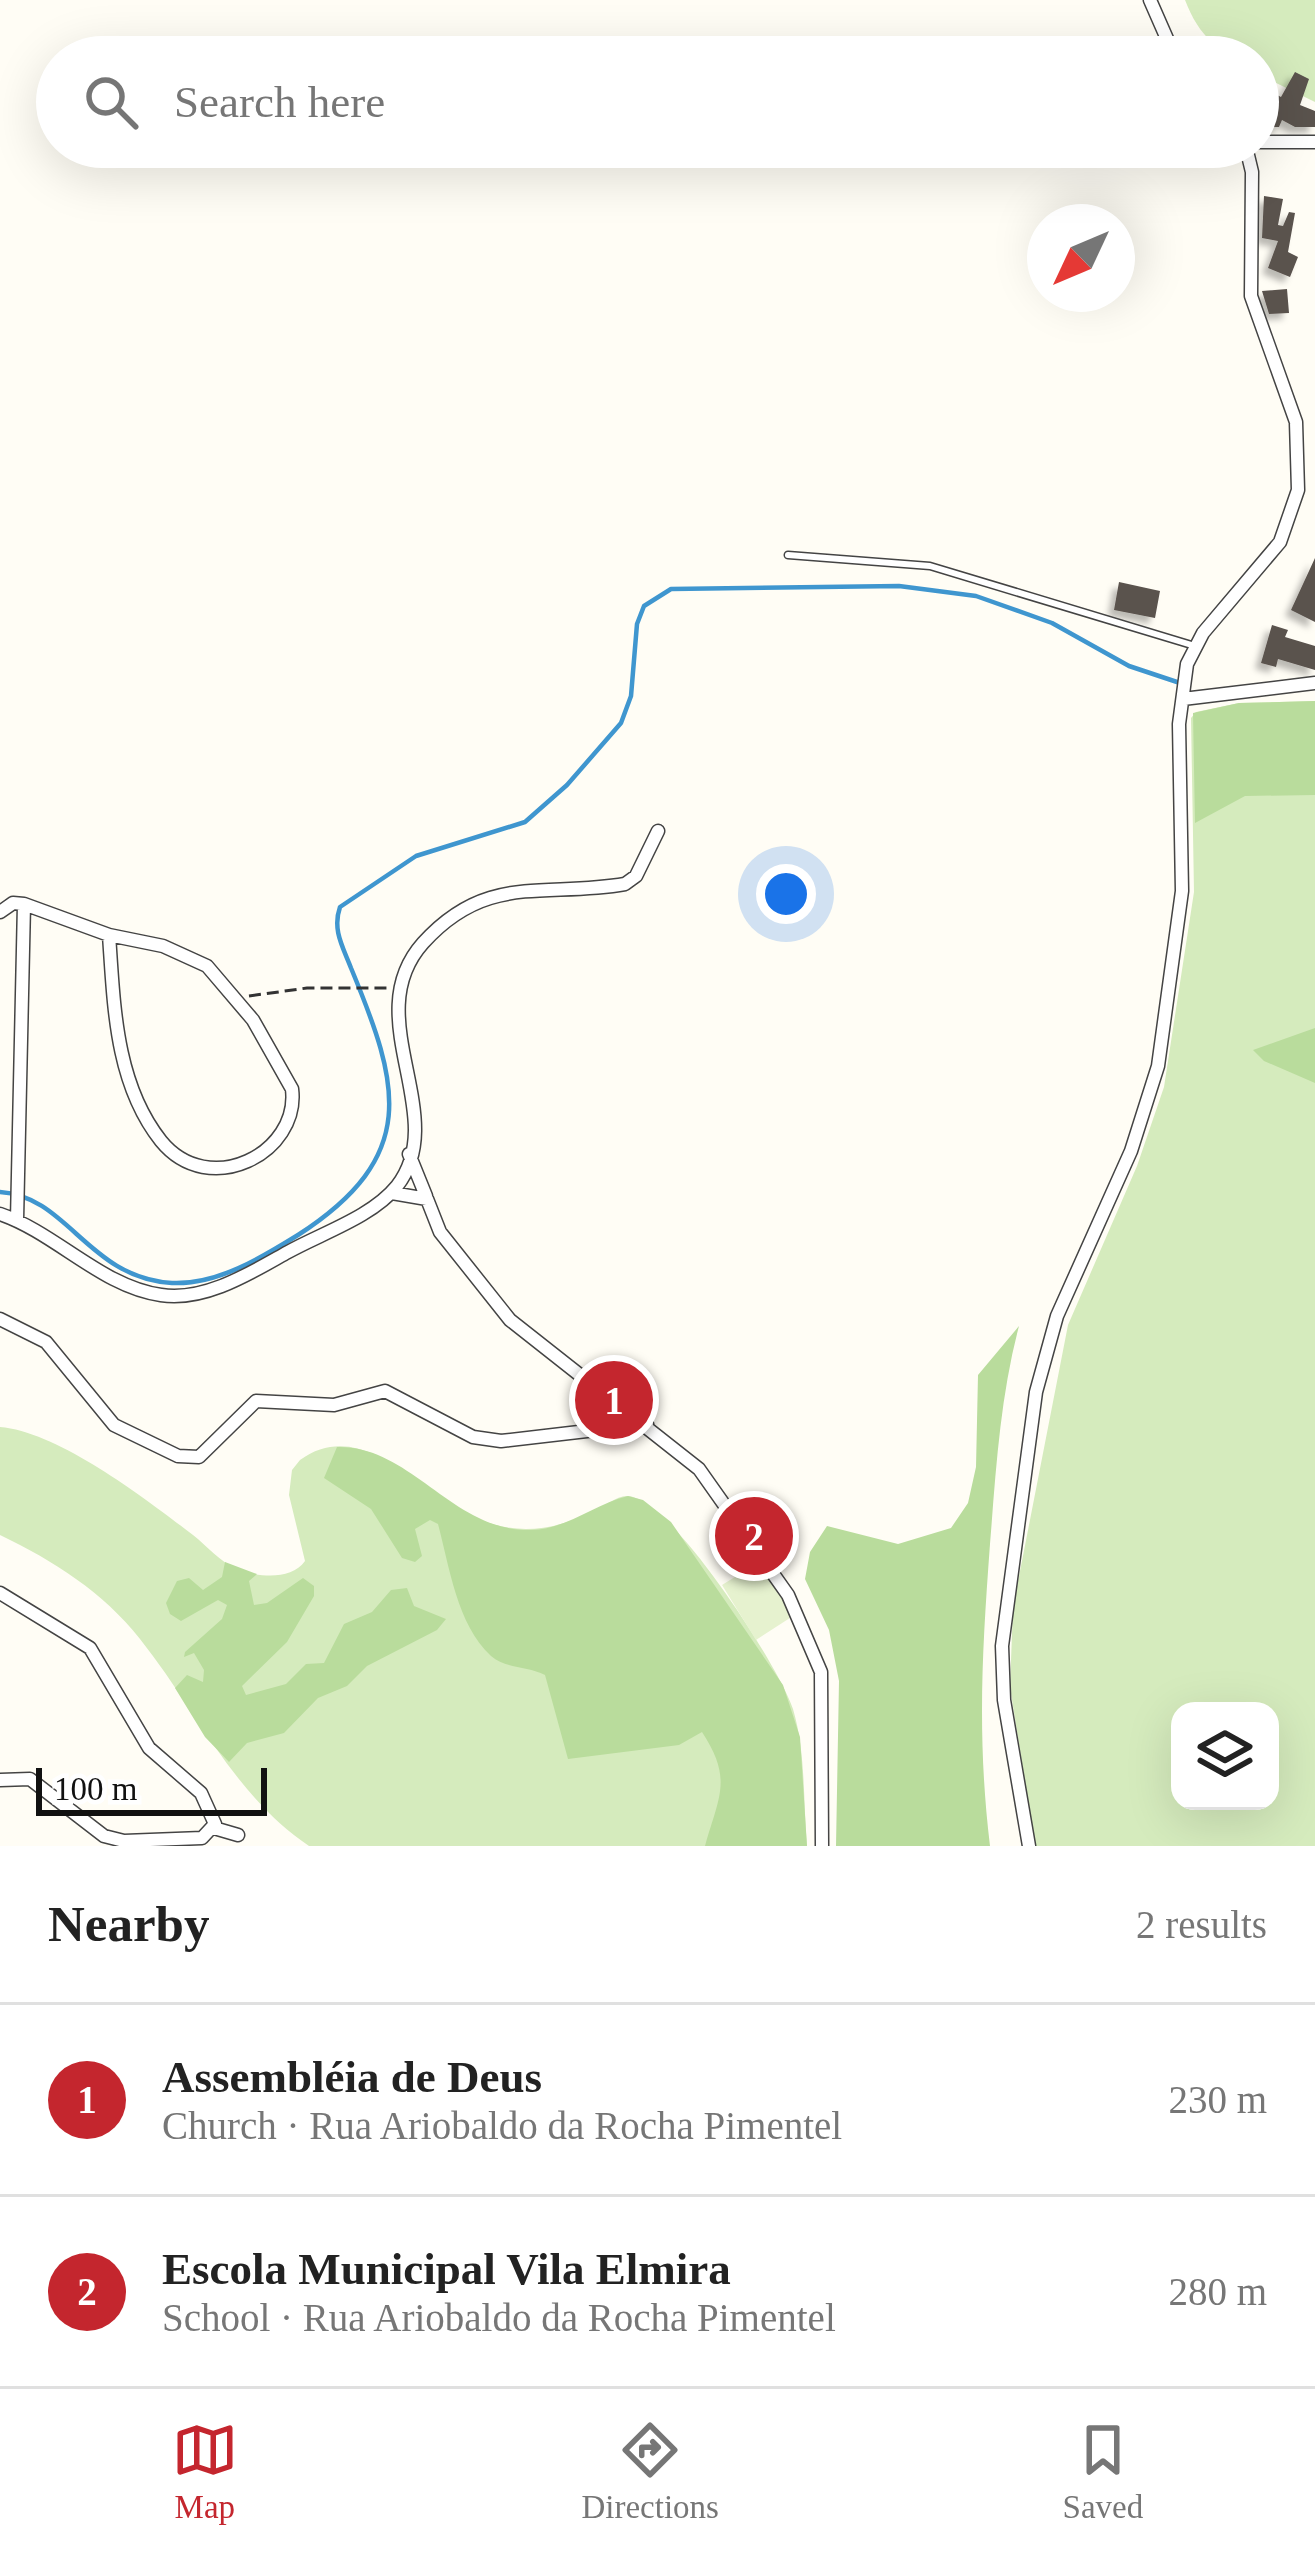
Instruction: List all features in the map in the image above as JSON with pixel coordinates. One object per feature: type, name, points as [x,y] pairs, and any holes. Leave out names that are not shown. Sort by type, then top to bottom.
[{"type":"street","points":[[1150,0],[1166,36]]},
{"type":"street","points":[[1279,142],[1315,142]]},
{"type":"street","points":[[1029,1846],[1004,1700],[1002,1646],[1009,1571],[1046,1349],[1131,1150],[1158,1066],[1182,891],[1183,700],[1195,646],[1273,554],[1298,490],[1296,422],[1250,296],[1251,168]]},
{"type":"street","points":[[1183,700],[1315,683]]},
{"type":"street","points":[[387,1196],[402,1178],[409,1153],[412,1102],[397,989],[427,939],[484,898],[517,889],[625,884],[636,875],[658,831]]},
{"type":"street","points":[[0,912],[14,903],[24,904],[195,959],[237,998],[284,1068],[293,1098],[283,1127],[264,1148],[234,1168],[217,1172],[176,1156],[135,1097],[119,1042],[109,935]]},
{"type":"street","points":[[17,1220],[24,904]]},
{"type":"street","points":[[409,1153],[440,1232],[511,1320],[682,1451],[724,1501],[788,1595],[816,1653],[822,1846]]},
{"type":"street","points":[[0,1214],[124,1282],[167,1296],[237,1279],[387,1196],[406,1191],[432,1205]]},
{"type":"street","points":[[0,1318],[46,1342],[114,1425],[184,1457],[200,1457],[243,1409],[267,1398],[326,1406],[385,1391],[451,1427],[501,1441],[648,1424]]},
{"type":"street","points":[[0,1593],[90,1648],[154,1754],[209,1803],[214,1828]]},
{"type":"street","points":[[0,1780],[30,1779],[86,1827],[114,1840],[202,1838],[214,1828]]},
{"type":"street","points":[[214,1828],[238,1835]]},
{"type":"lane","points":[[788,555],[929,566],[1195,646]]},
{"type":"path","points":[[237,998],[307,988],[397,989]]},
{"type":"green space","points":[[1185,0],[1315,0],[1315,102],[1279,84],[1279,36],[1206,36]]},
{"type":"green space","points":[[1315,701],[1315,1846],[1035,1846],[1010,1687],[1013,1607],[1068,1325],[1137,1166],[1164,1087],[1194,892],[1191,718],[1196,712],[1239,703]]},
{"type":"green space","points":[[1315,701],[1315,795],[1245,796],[1195,823],[1193,713],[1239,703]]},
{"type":"green space","points":[[1315,1028],[1315,1083],[1264,1061],[1253,1050]]},
{"type":"green space","points":[[1019,1326],[1000,1434],[985,1622],[982,1731],[990,1846],[836,1846],[839,1681],[829,1630],[805,1579],[810,1552],[827,1526],[898,1544],[951,1528],[968,1503],[976,1467],[978,1375]]},
{"type":"green space","points":[[0,1427],[75,1454],[151,1504],[225,1562],[264,1575],[291,1572],[305,1561],[289,1495],[292,1470],[300,1460],[324,1448],[370,1452],[458,1508],[508,1528],[565,1523],[623,1496],[646,1503],[721,1587],[784,1688],[800,1743],[807,1846],[309,1846],[282,1826],[237,1777],[126,1622],[76,1579],[0,1535]]},
{"type":"green space","points":[[337,1447],[388,1459],[478,1518],[503,1527],[544,1529],[628,1496],[643,1500],[671,1522],[783,1685],[800,1737],[807,1846],[705,1846],[720,1776],[702,1732],[679,1745],[568,1759],[545,1675],[497,1660],[470,1628],[438,1524],[430,1520],[415,1529],[422,1556],[415,1562],[402,1558],[371,1509],[324,1478]]},
{"type":"green space","points":[[225,1562],[257,1574],[249,1581],[254,1605],[267,1603],[303,1578],[314,1586],[314,1596],[287,1642],[242,1686],[246,1695],[286,1684],[306,1664],[324,1663],[344,1624],[372,1612],[391,1590],[407,1588],[414,1606],[446,1619],[437,1630],[367,1666],[347,1686],[318,1698],[284,1733],[247,1743],[229,1762],[205,1737],[175,1688],[187,1675],[203,1682],[204,1670],[194,1653],[184,1657],[185,1652],[222,1619],[227,1605],[218,1600],[181,1621],[170,1614],[166,1603],[177,1581],[189,1578],[203,1590],[222,1577]]},
{"type":"green space","points":[[759,1562],[793,1616],[756,1640],[722,1585]]},
{"type":"building","points":[[1295,72],[1309,79],[1300,105],[1315,111],[1315,127],[1295,127],[1282,120],[1279,127],[1281,97]]},
{"type":"building","points":[[1264,196],[1283,199],[1278,225],[1283,226],[1289,212],[1295,213],[1288,252],[1298,257],[1290,277],[1268,268],[1278,241],[1262,238]]},
{"type":"building","points":[[1287,289],[1289,313],[1269,314],[1262,291]]},
{"type":"building","points":[[1315,558],[1315,622],[1291,610]]},
{"type":"building","points":[[1119,582],[1160,591],[1155,618],[1114,610]]},
{"type":"building","points":[[1272,625],[1288,630],[1285,637],[1315,646],[1315,670],[1278,659],[1276,667],[1261,663]]},
{"type":"waterway","points":[[0,1192],[44,1207],[119,1267],[172,1283],[205,1280],[238,1268],[298,1235],[337,1206],[365,1177],[381,1147],[389,1116],[381,1048],[340,938],[340,907],[416,856],[525,822],[567,785],[621,723],[631,696],[637,624],[644,606],[671,589],[899,586],[976,596],[1052,623],[1129,666],[1183,684]]},
{"type":"place","name":"Assembléia de Deus","points":[[614,1400]]},
{"type":"place","name":"Escola Municipal Vila Elmira","points":[[754,1536]]}]
